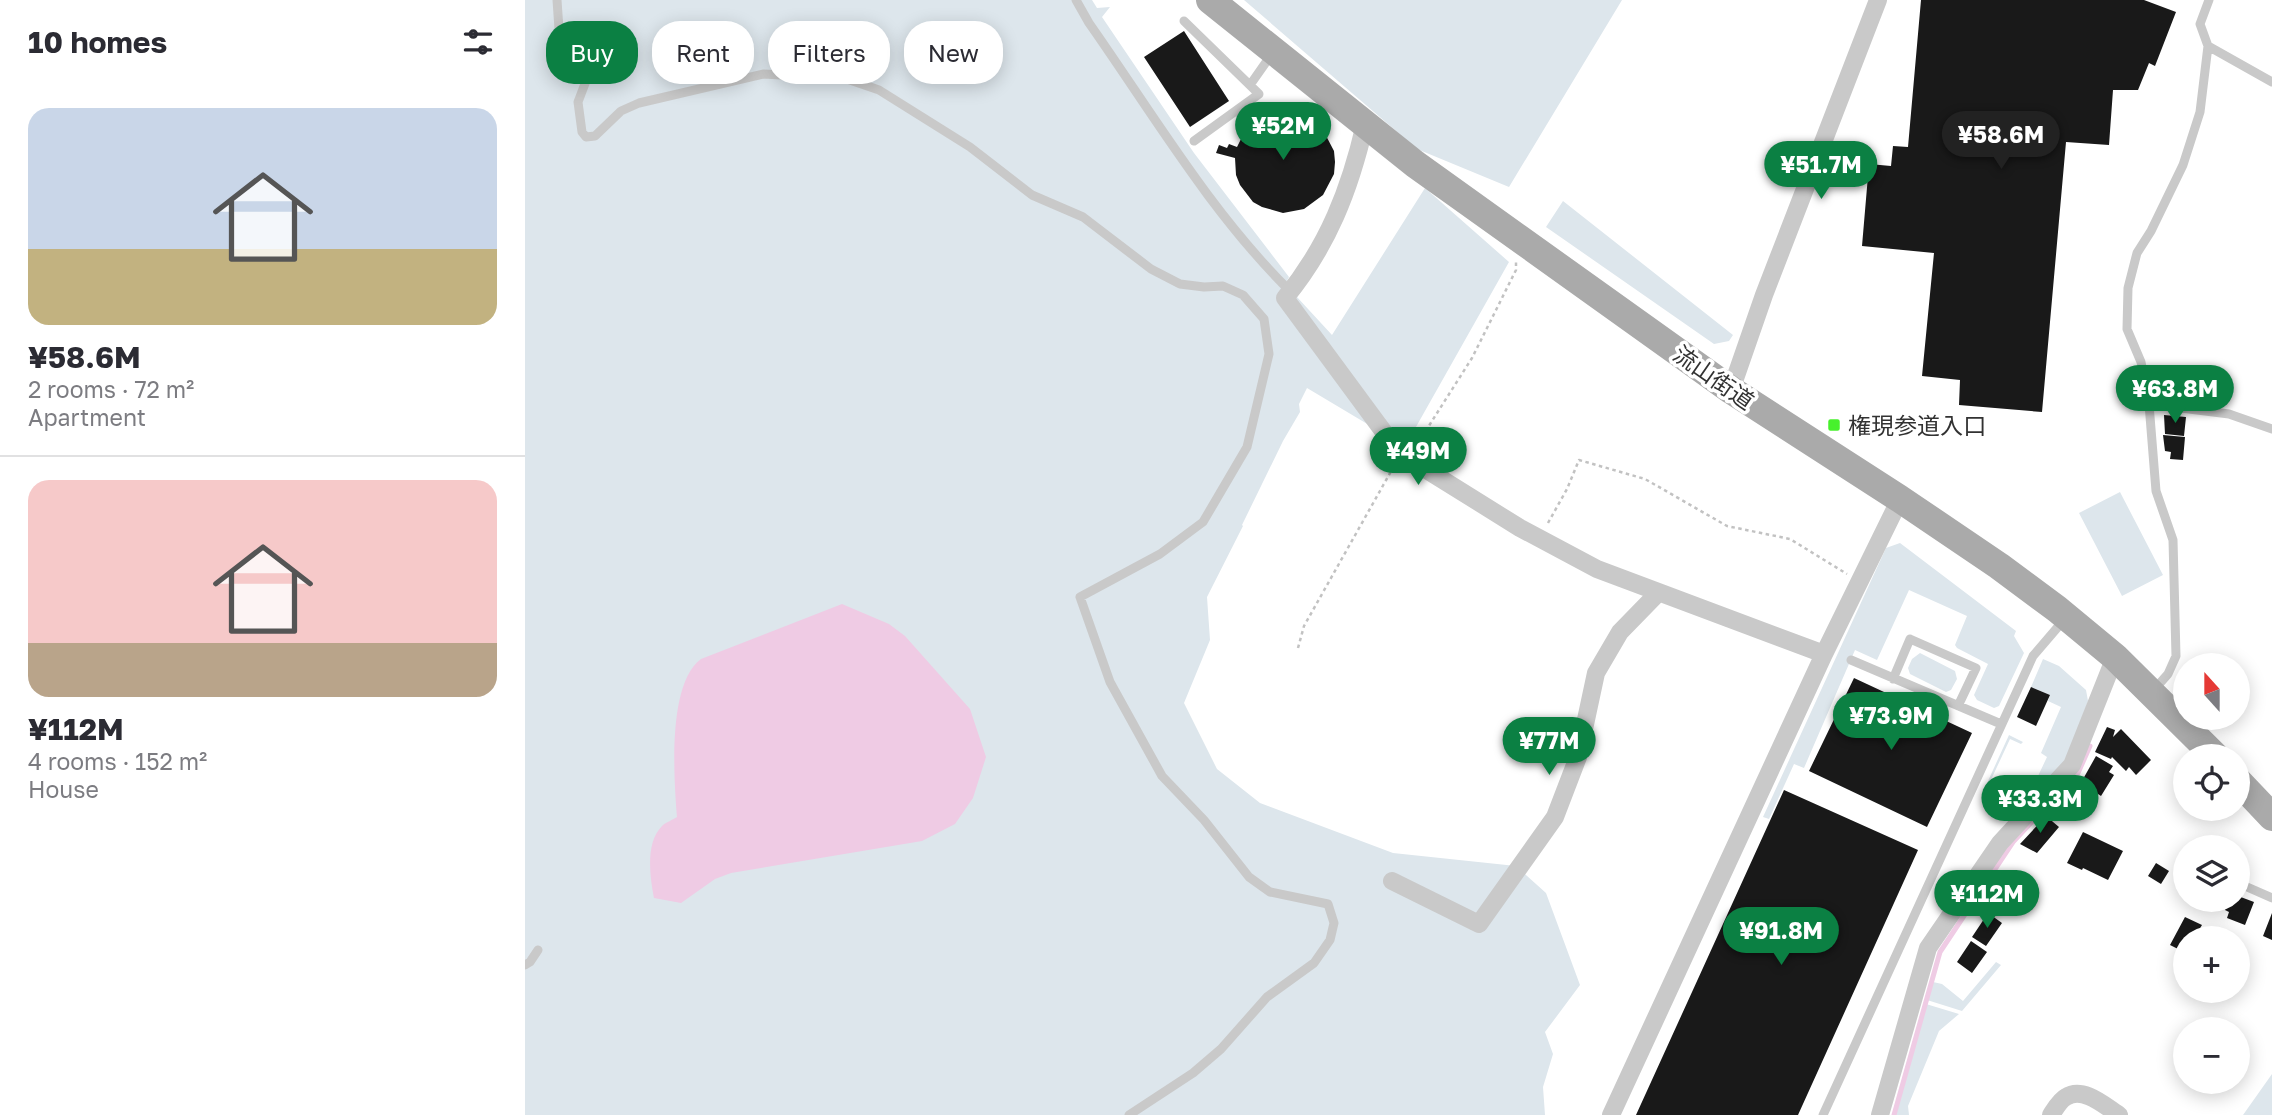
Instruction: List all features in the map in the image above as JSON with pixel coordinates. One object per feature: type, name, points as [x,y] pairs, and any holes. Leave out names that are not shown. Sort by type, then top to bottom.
[{"type":"main road","name":"流山街道","points":[[1210,0],[1415,164],[1731,390],[1901,499],[1999,566],[2115,657],[2203,744]]},
{"type":"main road","points":[[2250,794],[2272,817]]},
{"type":"street","points":[[1731,390],[1764,295],[1878,0]]},
{"type":"street","points":[[1364,124],[1354,171],[1339,211],[1285,298],[1385,435],[1406,454],[1539,538],[1597,569],[1824,654]]},
{"type":"street","points":[[1611,1115],[1824,654],[1901,499]]},
{"type":"street","points":[[1392,881],[1479,924],[1555,817],[1578,757],[1596,673],[1620,632],[1658,593]]},
{"type":"street","points":[[1880,1115],[1929,948],[2000,843],[2072,765],[2115,657]]},
{"type":"street","points":[[2051,1115],[2064,1097],[2074,1094],[2085,1094],[2119,1115]]},
{"type":"lane","points":[[557,0],[558,21]]},
{"type":"lane","points":[[1076,0],[1215,204],[1262,263],[1291,292]]},
{"type":"lane","points":[[2152,692],[2168,674],[2176,656],[2173,540],[2156,491],[2149,404],[2141,362],[2127,329],[2128,288],[2137,253],[2151,231],[2183,165],[2200,112],[2208,46],[2200,24],[2209,0]]},
{"type":"lane","points":[[1184,21],[1259,94],[1195,141]]},
{"type":"lane","points":[[2208,46],[2272,82]]},
{"type":"lane","points":[[1250,85],[1273,52]]},
{"type":"lane","points":[[585,84],[578,102],[582,132],[586,137],[595,136],[621,111],[639,103],[764,74],[847,79],[868,86],[879,90],[970,147],[1032,195],[1083,217],[1151,269],[1180,284],[1223,286],[1243,296],[1264,319],[1269,354],[1247,446],[1203,522],[1160,554],[1080,597],[1110,682],[1162,776],[1204,820],[1249,877],[1269,892],[1328,904],[1334,923],[1330,940],[1314,963],[1267,997],[1221,1049],[1193,1073],[1129,1115]]},
{"type":"lane","points":[[2149,404],[2229,414],[2272,429]]},
{"type":"lane","points":[[1823,1115],[2033,656],[2066,617]]},
{"type":"lane","points":[[1893,679],[1910,639],[1976,668],[1958,705]]},
{"type":"lane","points":[[1851,660],[2001,724]]},
{"type":"lane","points":[[2250,888],[2272,898]]},
{"type":"lane","points":[[525,965],[538,950]]},
{"type":"path","points":[[1298,648],[1304,626],[1406,454],[1472,358],[1516,270],[1516,236]]},
{"type":"path","points":[[1539,538],[1567,489],[1579,460],[1645,480],[1727,526],[1790,539],[1860,582]]},
{"type":"shaded area","points":[[525,0],[1092,0],[1097,8],[1110,7],[1102,17],[1194,153],[1289,277],[1285,284],[1332,335],[1425,188],[1509,262],[1412,434],[1369,425],[1307,388],[1299,404],[1300,412],[1283,441],[1207,597],[1210,640],[1184,703],[1217,769],[1260,803],[1393,853],[1516,866],[1546,893],[1580,985],[1545,1032],[1553,1054],[1543,1087],[1545,1115],[525,1115]]},
{"type":"shaded area","points":[[1244,0],[1622,0],[1509,187],[1417,149]]},
{"type":"shaded area","points":[[1563,201],[1733,335],[1729,341],[1714,344],[1546,227]]},
{"type":"shaded area","points":[[2120,492],[2163,575],[2122,596],[2079,513]]},
{"type":"shaded area","points":[[1900,543],[2016,631],[2014,636],[2024,653],[1999,706],[1994,708],[1977,700],[1974,695],[1988,664],[1955,645],[1967,616],[1909,590],[1877,660],[1855,650],[1804,768],[1794,764],[1769,819],[1763,817],[1886,548]]},
{"type":"shaded area","points":[[842,604],[889,624],[905,636],[970,709],[986,757],[973,798],[955,824],[922,841],[731,873],[715,879],[681,903],[654,898],[650,870],[651,851],[653,841],[662,826],[677,817],[675,733],[682,689],[690,671],[701,659]]},
{"type":"shaded area","points":[[1920,653],[1955,671],[1957,679],[1951,690],[1946,692],[1910,674],[1908,668],[1912,659]]},
{"type":"shaded area","points":[[2043,659],[2059,666],[2086,690],[2088,701],[2067,763],[2031,800],[2019,795],[2013,808],[1983,792],[2009,735],[2023,742],[2021,744],[2010,739],[1989,784],[2001,790],[1999,795],[2012,801],[2017,790],[2029,795],[2047,757],[2041,753],[2061,707],[2048,701],[2050,695],[2031,687]]},
{"type":"shaded area","points":[[1996,962],[2001,965],[1962,1011],[1927,1000],[1933,982],[1942,984],[1963,1001]]},
{"type":"shaded area","points":[[1926,1004],[1959,1014],[1939,1031],[1908,1106],[1909,1115],[1895,1115]]},
{"type":"shaded area","points":[[2272,1074],[2272,1115],[2243,1115]]},
{"type":"building","points":[[1921,0],[2144,0],[2176,12],[2155,66],[2149,63],[2138,90],[2113,90],[2109,145],[2066,142],[2042,412],[1959,405],[1960,380],[1922,376],[1934,253],[1862,246],[1869,164],[1891,166],[1893,146],[1908,147]]},
{"type":"building","points":[[1184,31],[1229,101],[1190,127],[1144,57]]},
{"type":"building","points":[[1281,112],[1304,116],[1323,130],[1334,151],[1335,162],[1334,174],[1323,195],[1304,209],[1283,213],[1253,202],[1240,185],[1236,175],[1235,158],[1216,153],[1219,145],[1237,147],[1244,133],[1252,125],[1271,114]]},
{"type":"building","points":[[2164,415],[2186,417],[2184,436],[2165,434]]},
{"type":"building","points":[[2163,435],[2185,437],[2183,460],[2170,459],[2171,452],[2165,451]]},
{"type":"building","points":[[1854,678],[1972,733],[1927,827],[1809,771]]},
{"type":"building","points":[[2031,687],[2050,695],[2036,726],[2017,717]]},
{"type":"building","points":[[2107,727],[2115,730],[2113,737],[2121,729],[2151,760],[2136,775],[2129,767],[2126,771],[2112,757],[2111,759],[2095,752]]},
{"type":"building","points":[[2096,756],[2113,766],[2109,772],[2114,775],[2101,796],[2098,794],[2096,799],[2078,788]]},
{"type":"building","points":[[1784,790],[1918,850],[1798,1115],[1636,1115]]},
{"type":"building","points":[[2046,816],[2059,827],[2037,853],[2020,844]]},
{"type":"building","points":[[2083,832],[2123,851],[2108,880],[2067,863]]},
{"type":"building","points":[[2156,863],[2169,871],[2161,884],[2148,876]]},
{"type":"building","points":[[2250,900],[2254,902],[2245,925],[2227,918],[2229,912],[2250,912]]},
{"type":"building","points":[[1988,913],[2002,923],[1986,946],[1972,937]]},
{"type":"building","points":[[2272,913],[2272,940],[2263,936]]},
{"type":"building","points":[[2185,917],[2202,925],[2201,926],[2180,926]]},
{"type":"building","points":[[1971,941],[1987,952],[1972,973],[1957,962]]},
{"type":"waterway","points":[[1894,1115],[1940,952],[2013,842],[2078,773],[2090,746]]},
{"type":"place","name":"権現参道入口","points":[[1834,425]]}]
